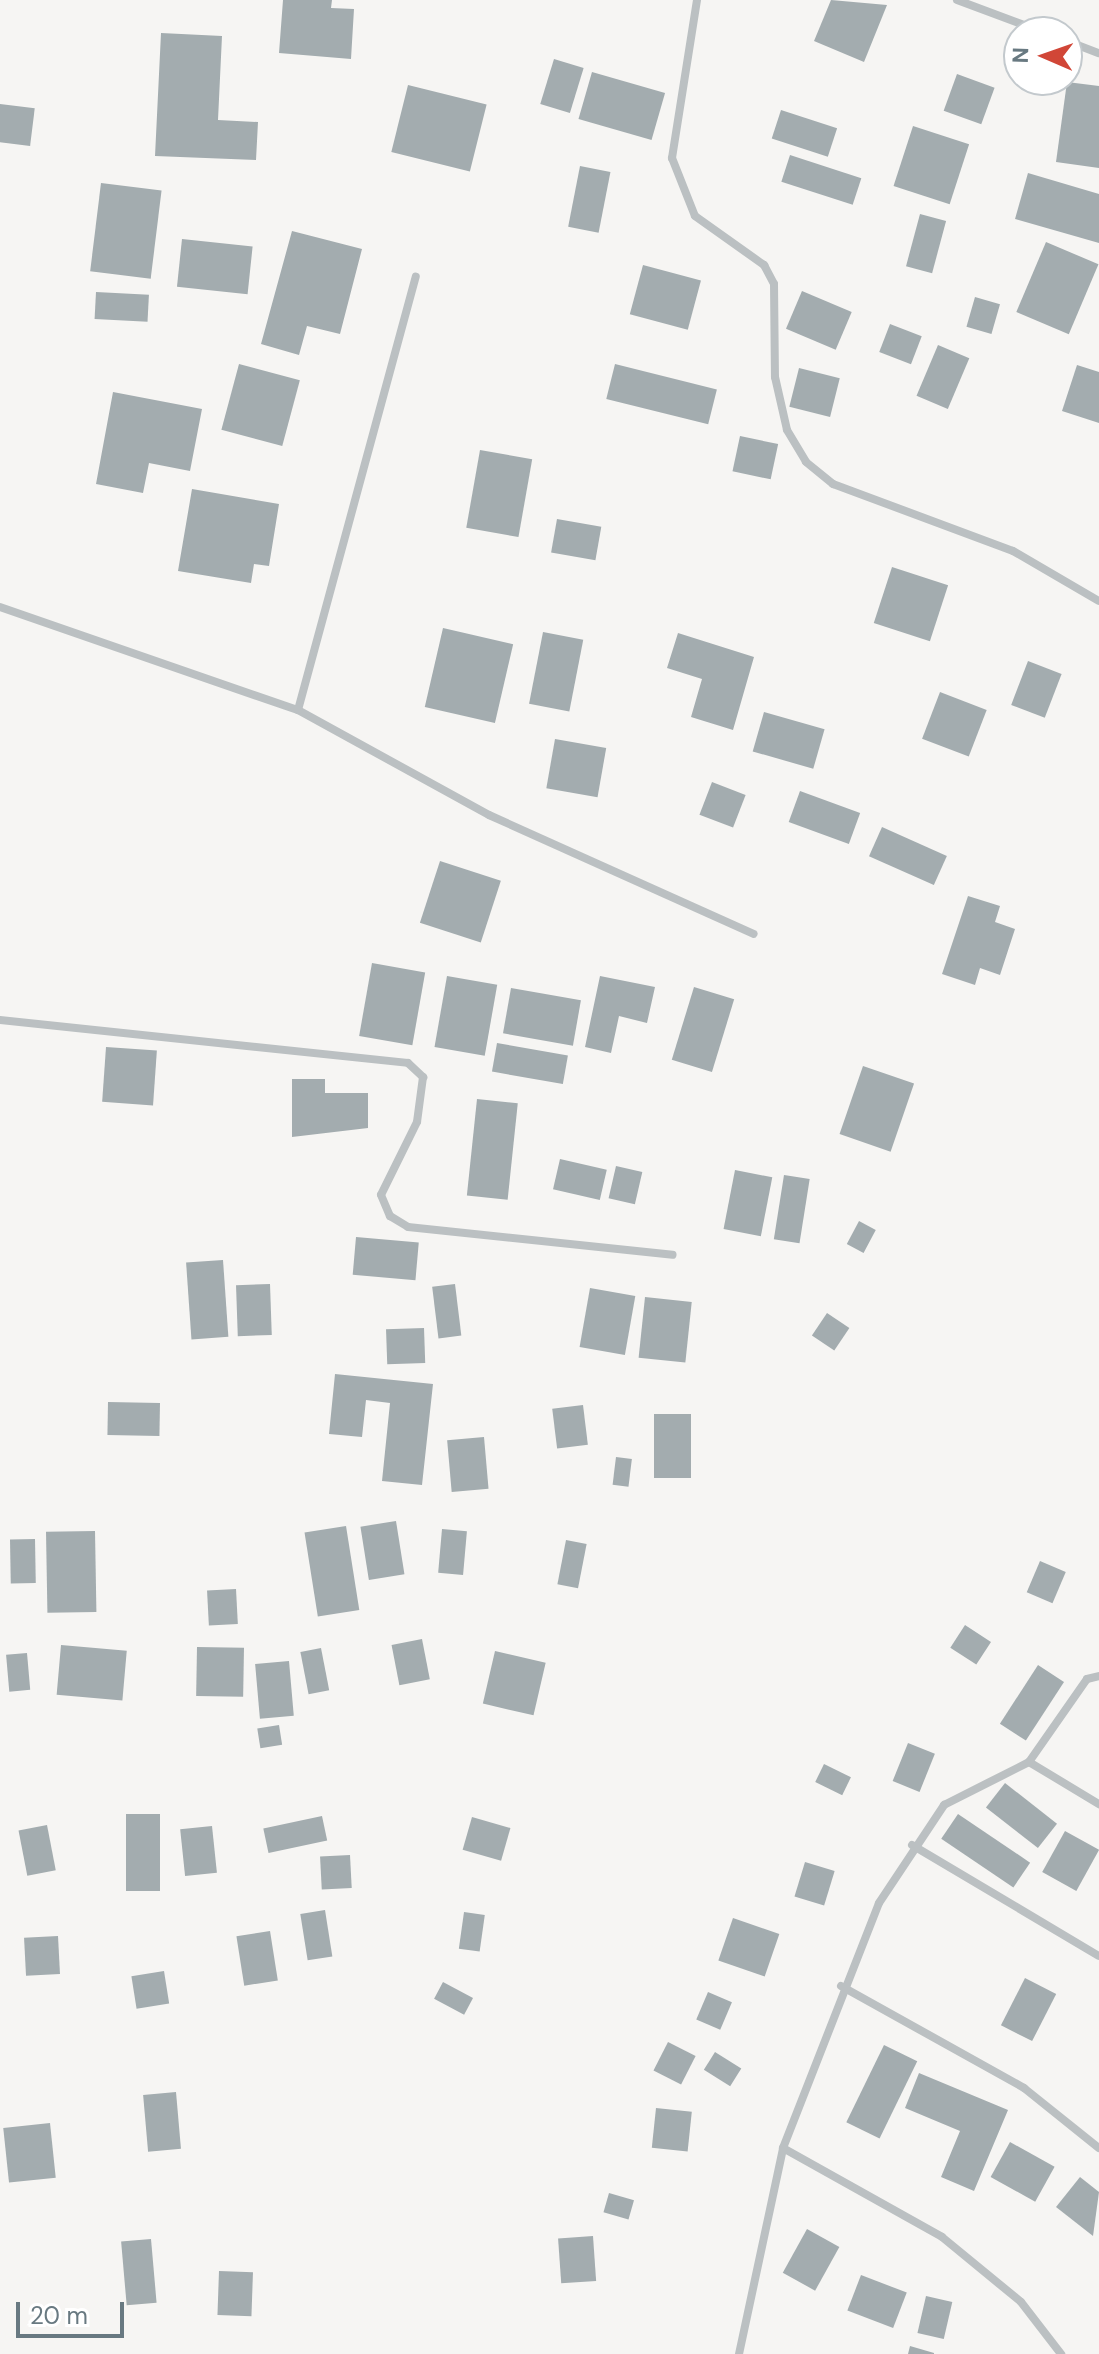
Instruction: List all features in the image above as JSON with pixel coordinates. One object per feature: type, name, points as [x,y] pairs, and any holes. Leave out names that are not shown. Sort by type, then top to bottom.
[{"type":"street","points":[[697,0],[672,158],[695,216],[764,265],[774,284],[775,377],[787,430],[806,462],[833,484],[1025,557],[1099,601]]},
{"type":"street","points":[[957,0],[1003,17]]},
{"type":"street","points":[[298,710],[416,277]]},
{"type":"street","points":[[0,607],[298,710],[489,815],[754,934]]},
{"type":"street","points":[[0,1020],[408,1063],[423,1077],[417,1122],[381,1195],[390,1216],[408,1227],[673,1255]]},
{"type":"street","points":[[739,2354],[783,2148],[841,1986],[912,1845],[944,1805],[1029,1762],[1087,1679],[1099,1676]]},
{"type":"street","points":[[1029,1762],[1099,1804]]},
{"type":"street","points":[[912,1845],[1099,1956]]},
{"type":"street","points":[[841,1986],[1024,2088],[1099,2148]]},
{"type":"street","points":[[783,2148],[942,2237],[1021,2302],[1061,2354]]},
{"type":"building","points":[[283,0],[332,0],[331,8],[354,9],[351,59],[279,53]]},
{"type":"building","points":[[831,0],[887,5],[864,62],[814,41]]},
{"type":"building","points":[[161,33],[222,36],[218,120],[258,122],[256,160],[155,156]]},
{"type":"building","points":[[554,59],[584,68],[570,113],[540,104]]},
{"type":"building","points":[[592,72],[665,93],[652,140],[578,119]]},
{"type":"building","points":[[957,74],[995,88],[981,124],[944,111]]},
{"type":"building","points":[[1083,84],[1099,86],[1099,168],[1056,162],[1065,96],[1083,96]]},
{"type":"building","points":[[408,85],[487,105],[470,172],[391,152]]},
{"type":"building","points":[[0,104],[35,108],[30,146],[0,142]]},
{"type":"building","points":[[781,110],[837,128],[828,157],[772,139]]},
{"type":"building","points":[[913,126],[969,144],[950,204],[894,186]]},
{"type":"building","points":[[790,155],[861,178],[853,205],[781,182]]},
{"type":"building","points":[[580,166],[610,172],[599,233],[568,227]]},
{"type":"building","points":[[1028,173],[1099,194],[1099,243],[1015,219]]},
{"type":"building","points":[[101,183],[162,190],[151,279],[90,271]]},
{"type":"building","points":[[920,214],[946,221],[932,273],[906,266]]},
{"type":"building","points":[[292,231],[362,249],[340,334],[307,326],[299,355],[261,344]]},
{"type":"building","points":[[182,239],[253,246],[248,294],[177,287]]},
{"type":"building","points":[[1046,242],[1098,264],[1069,334],[1016,312]]},
{"type":"building","points":[[643,265],[701,281],[688,330],[630,314]]},
{"type":"building","points":[[802,291],[852,312],[836,350],[786,329]]},
{"type":"building","points":[[96,292],[149,295],[148,322],[95,319]]},
{"type":"building","points":[[975,297],[1000,304],[991,334],[966,327]]},
{"type":"building","points":[[890,324],[922,336],[911,364],[879,352]]},
{"type":"building","points":[[938,345],[969,358],[948,409],[917,396]]},
{"type":"building","points":[[239,364],[300,380],[282,446],[221,430]]},
{"type":"building","points":[[615,364],[717,389],[708,424],[606,399]]},
{"type":"building","points":[[1077,365],[1099,372],[1099,423],[1062,411]]},
{"type":"building","points":[[799,368],[840,378],[830,417],[789,407]]},
{"type":"building","points":[[113,392],[202,409],[190,471],[149,463],[143,493],[96,484]]},
{"type":"building","points":[[740,436],[778,444],[771,479],[733,471]]},
{"type":"building","points":[[480,450],[532,459],[518,537],[466,528]]},
{"type":"building","points":[[192,489],[279,504],[269,566],[254,564],[251,583],[178,571]]},
{"type":"building","points":[[557,519],[601,527],[595,560],[551,552]]},
{"type":"building","points":[[892,567],[948,585],[930,641],[874,623]]},
{"type":"building","points":[[443,628],[513,644],[495,723],[425,707]]},
{"type":"building","points":[[543,632],[583,640],[569,711],[529,704]]},
{"type":"building","points":[[678,633],[754,657],[733,730],[691,717],[702,679],[667,668]]},
{"type":"building","points":[[1028,661],[1062,674],[1045,718],[1011,705]]},
{"type":"building","points":[[940,692],[987,710],[969,757],[922,739]]},
{"type":"building","points":[[764,712],[825,729],[813,769],[753,751]]},
{"type":"building","points":[[555,739],[606,748],[598,797],[546,788]]},
{"type":"building","points":[[712,782],[746,795],[733,828],[699,815]]},
{"type":"building","points":[[800,791],[860,813],[849,844],[789,822]]},
{"type":"building","points":[[882,827],[947,856],[934,885],[869,856]]},
{"type":"building","points":[[440,861],[501,881],[481,943],[420,923]]},
{"type":"building","points":[[968,896],[1000,906],[995,922],[1015,929],[1000,975],[980,968],[975,985],[942,974]]},
{"type":"building","points":[[372,963],[425,972],[412,1045],[359,1036]]},
{"type":"building","points":[[447,976],[497,985],[485,1056],[434,1047]]},
{"type":"building","points":[[600,976],[655,987],[647,1023],[619,1016],[611,1053],[585,1047]]},
{"type":"building","points":[[694,987],[734,999],[712,1072],[672,1060]]},
{"type":"building","points":[[511,988],[581,1000],[573,1046],[503,1033]]},
{"type":"building","points":[[497,1043],[568,1056],[563,1084],[492,1072]]},
{"type":"building","points":[[106,1047],[157,1051],[153,1105],[102,1102]]},
{"type":"building","points":[[863,1066],[914,1084],[891,1152],[840,1134]]},
{"type":"building","points":[[292,1079],[325,1079],[325,1093],[368,1093],[368,1128],[292,1137]]},
{"type":"building","points":[[477,1099],[518,1103],[508,1200],[467,1195]]},
{"type":"building","points":[[560,1159],[607,1170],[600,1200],[553,1189]]},
{"type":"building","points":[[616,1166],[642,1172],[635,1204],[609,1198]]},
{"type":"building","points":[[735,1170],[772,1177],[761,1236],[724,1229]]},
{"type":"building","points":[[784,1175],[810,1179],[800,1243],[774,1239]]},
{"type":"building","points":[[859,1221],[876,1230],[864,1253],[847,1244]]},
{"type":"building","points":[[356,1237],[419,1242],[415,1280],[353,1275]]},
{"type":"building","points":[[223,1260],[228,1337],[191,1339],[186,1263]]},
{"type":"building","points":[[270,1284],[272,1335],[238,1336],[236,1285]]},
{"type":"building","points":[[455,1284],[461,1336],[439,1338],[432,1287]]},
{"type":"building","points":[[590,1288],[635,1296],[625,1355],[580,1347]]},
{"type":"building","points":[[645,1297],[692,1302],[685,1363],[639,1358]]},
{"type":"building","points":[[827,1313],[849,1328],[834,1350],[812,1335]]},
{"type":"building","points":[[424,1328],[425,1363],[387,1364],[386,1329]]},
{"type":"building","points":[[335,1374],[433,1384],[422,1485],[382,1481],[390,1403],[366,1400],[362,1437],[329,1434]]},
{"type":"building","points":[[108,1402],[160,1403],[159,1436],[107,1435]]},
{"type":"building","points":[[583,1405],[588,1445],[557,1448],[552,1409]]},
{"type":"building","points":[[654,1414],[691,1414],[691,1478],[654,1478]]},
{"type":"building","points":[[484,1437],[489,1489],[452,1492],[447,1440]]},
{"type":"building","points":[[616,1457],[632,1459],[628,1487],[613,1485]]},
{"type":"building","points":[[396,1521],[404,1574],[369,1580],[360,1527]]},
{"type":"building","points":[[346,1526],[359,1610],[318,1617],[305,1533]]},
{"type":"building","points":[[442,1529],[467,1531],[463,1575],[438,1573]]},
{"type":"building","points":[[95,1531],[96,1612],[47,1613],[46,1532]]},
{"type":"building","points":[[10,1539],[35,1539],[36,1583],[11,1583]]},
{"type":"building","points":[[566,1540],[587,1544],[578,1588],[557,1584]]},
{"type":"building","points":[[1040,1561],[1066,1572],[1052,1603],[1027,1592]]},
{"type":"building","points":[[236,1589],[238,1624],[209,1625],[207,1591]]},
{"type":"building","points":[[965,1625],[991,1642],[976,1665],[950,1648]]},
{"type":"building","points":[[422,1639],[430,1679],[399,1685],[392,1645]]},
{"type":"building","points":[[61,1645],[127,1651],[122,1701],[57,1695]]},
{"type":"building","points":[[197,1647],[244,1648],[243,1697],[196,1696]]},
{"type":"building","points":[[321,1648],[329,1690],[309,1694],[300,1652]]},
{"type":"building","points":[[495,1651],[546,1663],[534,1715],[483,1704]]},
{"type":"building","points":[[27,1653],[30,1690],[9,1692],[6,1655]]},
{"type":"building","points":[[289,1661],[294,1716],[260,1719],[255,1664]]},
{"type":"building","points":[[1038,1665],[1064,1682],[1026,1741],[1000,1724]]},
{"type":"building","points":[[279,1725],[282,1745],[260,1748],[257,1728]]},
{"type":"building","points":[[908,1743],[935,1754],[920,1792],[893,1781]]},
{"type":"building","points":[[824,1764],[851,1777],[842,1795],[815,1782]]},
{"type":"building","points":[[1005,1783],[1057,1824],[1038,1848],[986,1807]]},
{"type":"building","points":[[126,1814],[160,1814],[160,1891],[126,1891]]},
{"type":"building","points":[[958,1814],[1030,1863],[1013,1888],[941,1839]]},
{"type":"building","points":[[322,1816],[327,1840],[269,1853],[263,1828]]},
{"type":"building","points":[[472,1817],[510,1828],[501,1861],[463,1850]]},
{"type":"building","points":[[47,1825],[56,1870],[27,1876],[19,1831]]},
{"type":"building","points":[[212,1826],[217,1873],[185,1876],[180,1829]]},
{"type":"building","points":[[1065,1831],[1099,1850],[1076,1891],[1042,1872]]},
{"type":"building","points":[[350,1855],[352,1888],[322,1890],[320,1857]]},
{"type":"building","points":[[805,1862],[835,1871],[824,1905],[794,1896]]},
{"type":"building","points":[[325,1910],[332,1956],[308,1960],[300,1914]]},
{"type":"building","points":[[464,1912],[485,1915],[480,1952],[459,1949]]},
{"type":"building","points":[[733,1918],[779,1934],[765,1977],[718,1961]]},
{"type":"building","points":[[270,1931],[278,1980],[244,1986],[236,1936]]},
{"type":"building","points":[[58,1936],[60,1974],[26,1976],[24,1938]]},
{"type":"building","points":[[164,1971],[169,2004],[137,2009],[131,1976]]},
{"type":"building","points":[[1025,1978],[1056,1994],[1032,2041],[1001,2025]]},
{"type":"building","points":[[443,1982],[473,1998],[464,2015],[434,1999]]},
{"type":"building","points":[[708,1992],[732,2002],[720,2030],[696,2020]]},
{"type":"building","points":[[668,2042],[696,2056],[681,2085],[653,2071]]},
{"type":"building","points":[[884,2045],[917,2061],[880,2139],[846,2122]]},
{"type":"building","points":[[715,2052],[741,2068],[730,2086],[704,2070]]},
{"type":"building","points":[[919,2073],[1008,2110],[974,2191],[941,2177],[960,2131],[905,2108]]},
{"type":"building","points":[[176,2092],[181,2149],[148,2152],[143,2095]]},
{"type":"building","points":[[656,2108],[692,2112],[688,2152],[652,2148]]},
{"type":"building","points":[[50,2123],[56,2178],[9,2183],[3,2128]]},
{"type":"building","points":[[1010,2142],[1055,2167],[1035,2202],[991,2177]]},
{"type":"building","points":[[1080,2177],[1099,2192],[1093,2236],[1056,2207]]},
{"type":"building","points":[[609,2193],[634,2200],[628,2219],[603,2212]]},
{"type":"building","points":[[807,2229],[839,2247],[815,2291],[783,2273]]},
{"type":"building","points":[[593,2236],[596,2281],[561,2283],[558,2238]]},
{"type":"building","points":[[151,2239],[157,2303],[127,2305],[121,2242]]},
{"type":"building","points":[[219,2271],[253,2272],[251,2316],[217,2315]]},
{"type":"building","points":[[861,2275],[907,2293],[893,2328],[847,2310]]},
{"type":"building","points":[[926,2296],[952,2302],[944,2339],[917,2333]]},
{"type":"building","points":[[910,2346],[934,2353],[934,2354],[908,2354]]}]
